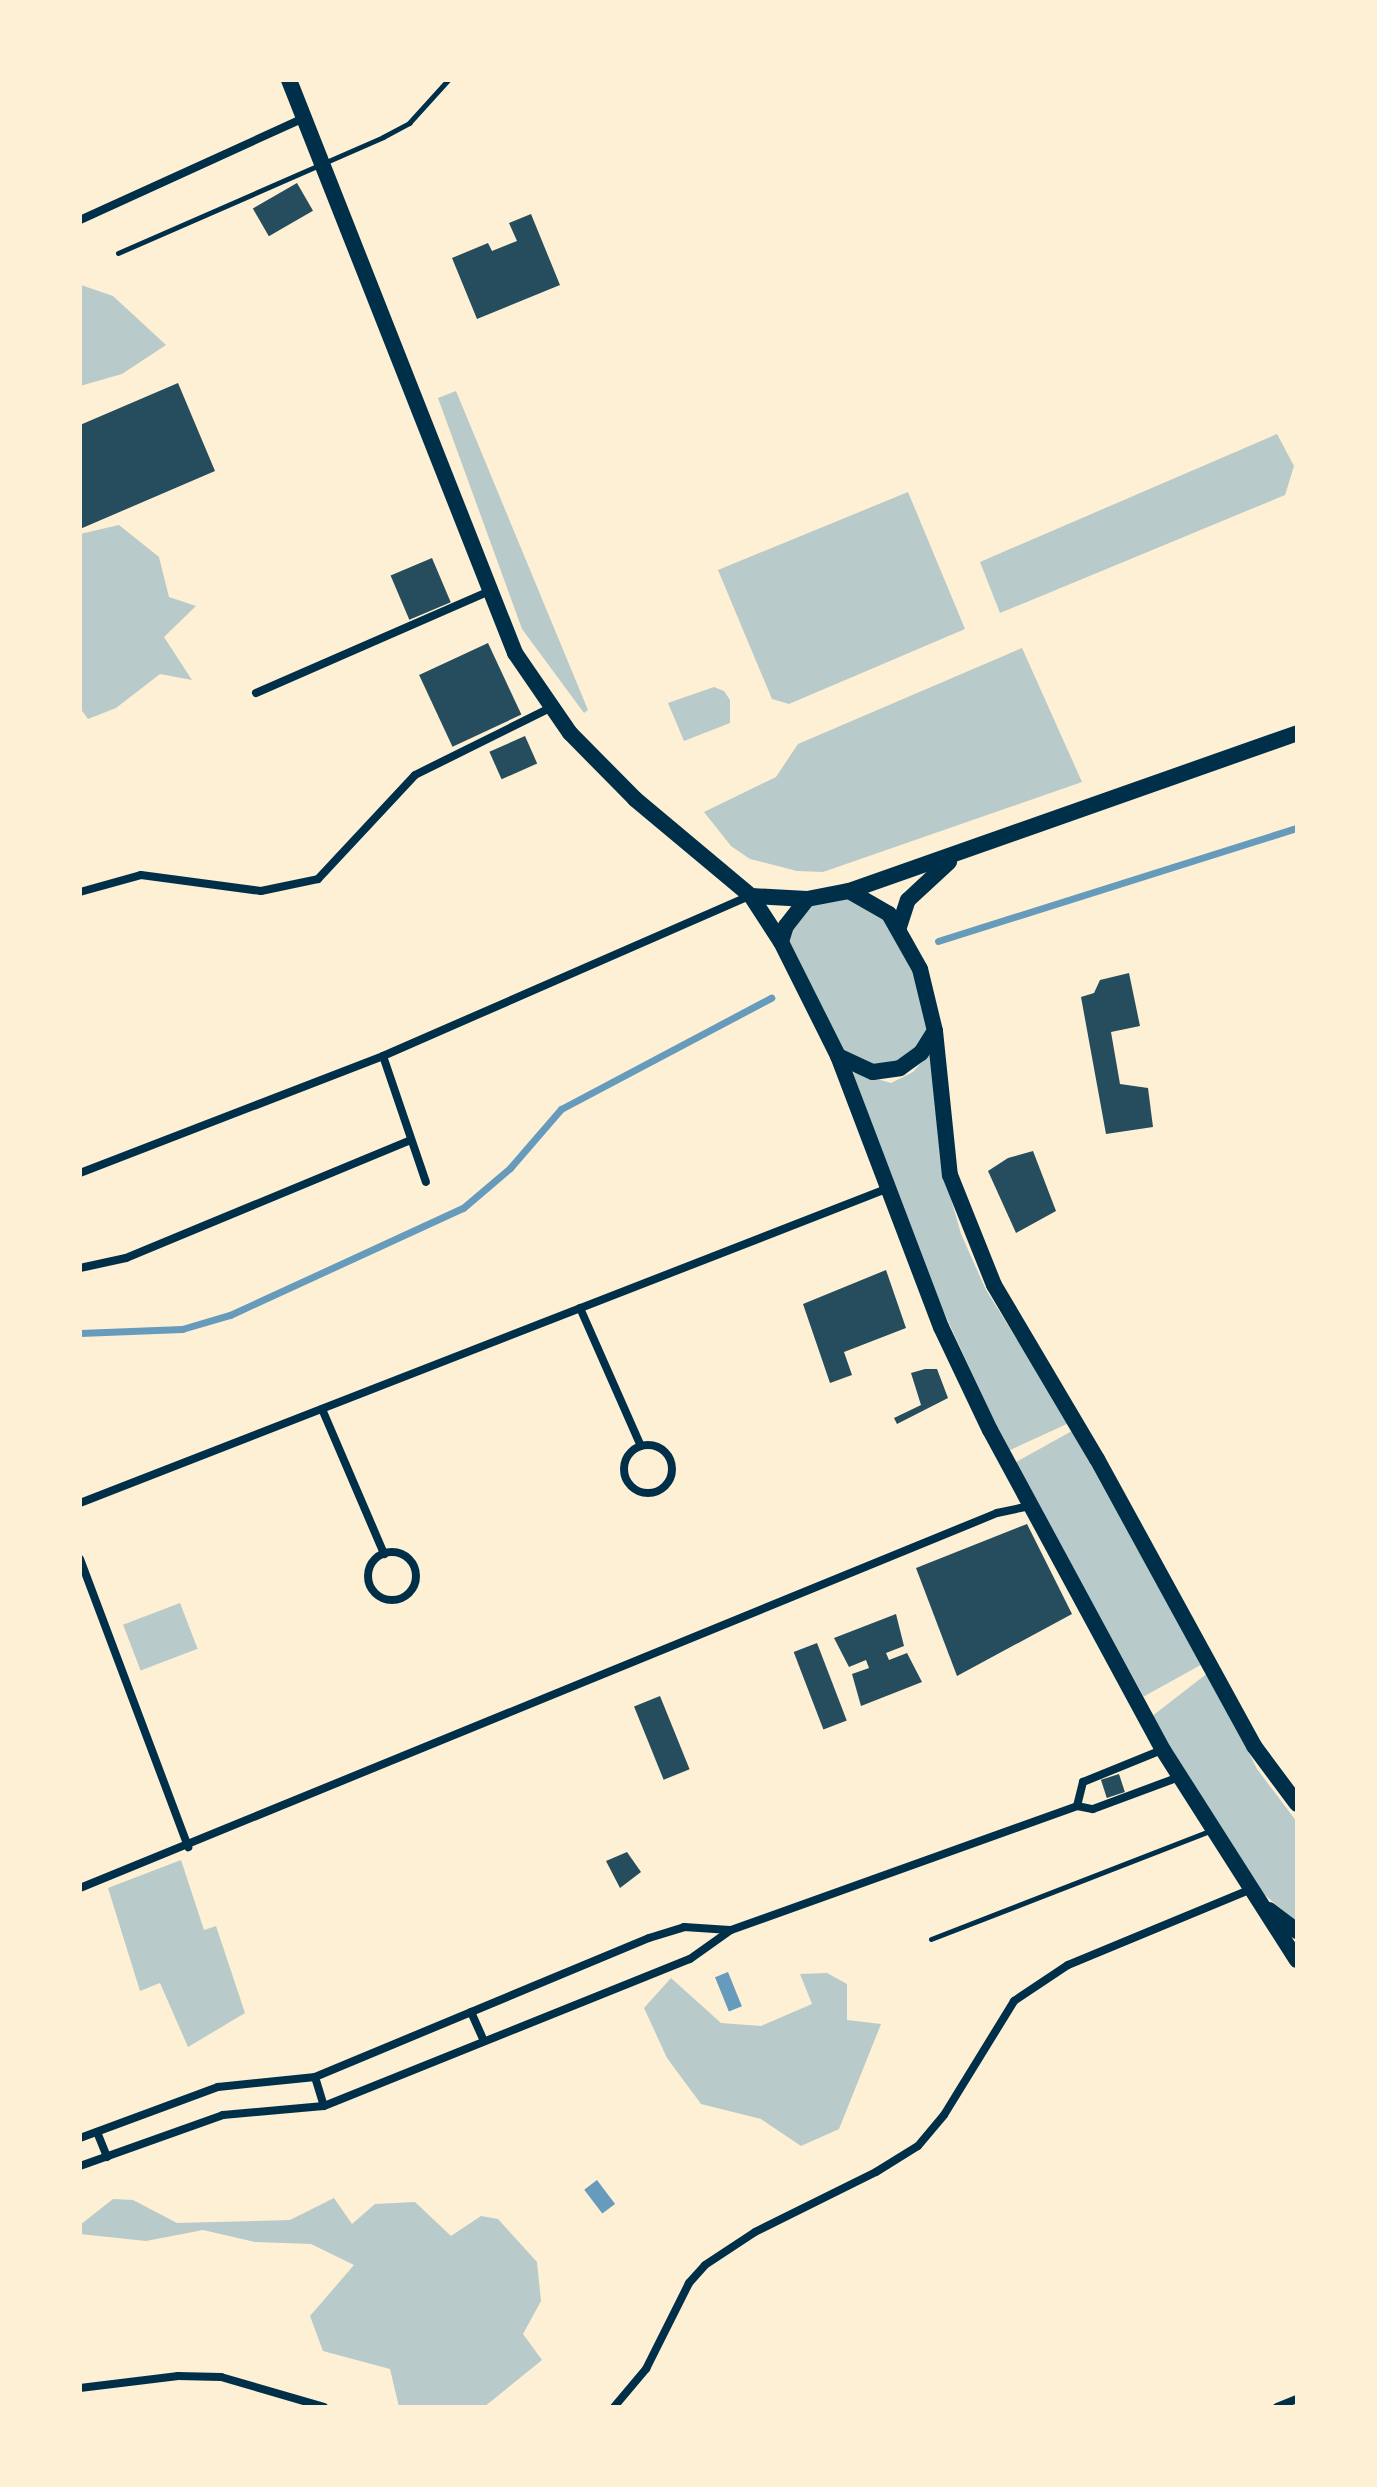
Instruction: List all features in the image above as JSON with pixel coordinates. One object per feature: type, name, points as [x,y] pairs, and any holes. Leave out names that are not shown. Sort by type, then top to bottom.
[{"type":"main road","points":[[289,80],[515,653],[550,708],[608,774],[751,896],[781,942],[838,1056],[886,1189],[950,1347],[1031,1506],[1163,1750],[1211,1831],[1297,1960]]},
{"type":"main road","points":[[751,896],[807,899],[849,891],[953,858],[1297,733]]},
{"type":"main road","points":[[899,927],[908,900],[953,858]]},
{"type":"main road","points":[[849,891],[875,902],[899,927],[920,969],[935,1031],[950,1175],[982,1262],[1254,1746],[1297,1804]]},
{"type":"main road","points":[[781,942],[786,926],[807,899]]},
{"type":"main road","points":[[838,1056],[873,1072],[900,1068],[921,1053],[935,1031]]},
{"type":"main road","points":[[1254,1896],[1297,1931]]},
{"type":"street","points":[[80,220],[304,118]]},
{"type":"street","points":[[256,693],[489,591]]},
{"type":"street","points":[[80,892],[141,875],[261,891],[318,879],[415,775],[550,708]]},
{"type":"street","points":[[80,1173],[383,1056],[751,896]]},
{"type":"street","points":[[383,1056],[426,1182]]},
{"type":"street","points":[[80,1268],[126,1258],[411,1140]]},
{"type":"street","points":[[80,1503],[886,1189]]},
{"type":"street","points":[[580,1308],[641,1446]]},
{"type":"street","points":[[322,1409],[384,1554]]},
{"type":"street","points":[[641,1446],[664,1450],[672,1463],[670,1479],[652,1493],[636,1490],[626,1478],[628,1455],[641,1446]]},
{"type":"street","points":[[80,1888],[188,1847],[997,1513],[1031,1506]]},
{"type":"street","points":[[384,1554],[406,1557],[415,1569],[415,1585],[398,1600],[382,1598],[371,1587],[372,1564],[384,1554]]},
{"type":"street","points":[[80,1559],[188,1847]]},
{"type":"street","points":[[1077,1806],[1083,1782],[1163,1750]]},
{"type":"street","points":[[80,2166],[223,2115],[324,2106],[483,2039],[690,1959],[731,1930],[1077,1806],[1093,1809],[1179,1777]]},
{"type":"street","points":[[614,2407],[646,2369],[689,2283],[705,2265],[720,2252],[918,2146],[944,2115],[1014,2001],[1068,1965],[1254,1896]]},
{"type":"street","points":[[80,2138],[218,2087],[315,2077],[649,1938],[684,1927],[731,1930]]},
{"type":"street","points":[[471,2012],[483,2039]]},
{"type":"street","points":[[315,2077],[324,2106]]},
{"type":"street","points":[[97,2132],[107,2157]]},
{"type":"street","points":[[80,2388],[178,2376],[221,2377],[324,2407]]},
{"type":"street","points":[[1277,2407],[1297,2399]]},
{"type":"lane","points":[[118,253],[409,123],[448,80]]},
{"type":"lane","points":[[931,1939],[1211,1831]]},
{"type":"shaded area","points":[[81,285],[113,296],[166,345],[122,374],[80,386]]},
{"type":"shaded area","points":[[456,391],[588,710],[584,713],[522,629],[438,398]]},
{"type":"shaded area","points":[[1277,434],[1294,466],[1285,495],[1000,613],[980,562]]},
{"type":"shaded area","points":[[908,492],[965,629],[789,704],[772,699],[718,570]]},
{"type":"shaded area","points":[[119,525],[159,557],[169,597],[196,606],[164,637],[192,680],[160,674],[116,708],[88,719],[80,708],[80,534]]},
{"type":"shaded area","points":[[1022,648],[1082,782],[823,872],[797,871],[750,859],[731,846],[704,812],[776,777],[798,744]]},
{"type":"shaded area","points":[[714,687],[724,691],[730,700],[730,723],[684,741],[668,703]]},
{"type":"shaded area","points":[[848,895],[881,914],[913,962],[929,1029],[912,1057],[874,1068],[843,1053],[788,947],[795,920],[815,901]]},
{"type":"shaded area","points":[[931,1051],[942,1167],[961,1234],[986,1290],[1069,1423],[1008,1451],[917,1254],[853,1072],[891,1083],[913,1072]]},
{"type":"shaded area","points":[[1072,1431],[1201,1665],[1144,1697],[1014,1463]]},
{"type":"shaded area","points":[[180,1603],[198,1649],[141,1671],[123,1625]]},
{"type":"shaded area","points":[[1209,1672],[1257,1769],[1297,1822],[1297,1922],[1260,1891],[1151,1717]]},
{"type":"shaded area","points":[[181,1860],[204,1930],[216,1926],[245,2013],[188,2047],[160,1983],[140,1991],[108,1888]]},
{"type":"shaded area","points":[[827,1973],[847,1984],[847,2020],[881,2024],[839,2129],[801,2146],[761,2119],[701,2104],[667,2058],[644,2008],[671,1978],[721,2023],[761,2026],[812,2004],[800,1974]]},
{"type":"shaded area","points":[[334,2198],[352,2224],[375,2204],[415,2202],[451,2236],[481,2216],[498,2219],[537,2262],[541,2301],[523,2334],[542,2360],[484,2407],[399,2407],[390,2369],[323,2351],[310,2316],[354,2265],[311,2244],[255,2242],[203,2230],[146,2241],[80,2234],[80,2225],[113,2199],[133,2200],[177,2223],[290,2220]]},
{"type":"water","points":[[728,1972],[742,2006],[729,2012],[715,1977]]},
{"type":"water","points":[[597,2180],[615,2204],[602,2214],[584,2190]]},
{"type":"building","points":[[297,183],[313,211],[269,236],[253,209]]},
{"type":"building","points":[[531,214],[560,285],[477,319],[452,258],[488,243],[492,251],[517,241],[509,223]]},
{"type":"building","points":[[178,383],[215,471],[80,529],[80,425]]},
{"type":"building","points":[[432,558],[451,602],[409,620],[391,576]]},
{"type":"building","points":[[488,643],[521,715],[453,747],[419,675]]},
{"type":"building","points":[[525,736],[537,763],[502,779],[489,752]]},
{"type":"building","points":[[1129,973],[1140,1026],[1111,1032],[1120,1084],[1148,1088],[1153,1127],[1106,1134],[1081,997],[1094,993],[1100,980]]},
{"type":"building","points":[[1033,1151],[1056,1211],[1016,1233],[988,1171],[1008,1158]]},
{"type":"building","points":[[886,1270],[906,1328],[844,1352],[852,1375],[830,1383],[803,1304]]},
{"type":"building","points":[[937,1369],[948,1398],[897,1424],[894,1418],[921,1405],[911,1373]]},
{"type":"building","points":[[1027,1524],[1072,1614],[957,1676],[916,1568]]},
{"type":"building","points":[[896,1614],[904,1646],[886,1653],[889,1660],[907,1653],[922,1682],[861,1706],[852,1674],[869,1668],[866,1660],[849,1667],[834,1638]]},
{"type":"building","points":[[817,1643],[847,1720],[823,1729],[794,1652]]},
{"type":"building","points":[[660,1696],[690,1769],[664,1780],[634,1706]]},
{"type":"building","points":[[1119,1774],[1125,1792],[1107,1798],[1101,1780]]},
{"type":"building","points":[[627,1852],[641,1872],[620,1888],[606,1861]]},
{"type":"waterway","points":[[938,941],[1297,828]]},
{"type":"waterway","points":[[80,1333],[182,1329],[230,1315],[463,1208],[510,1168],[561,1109],[771,998]]}]
